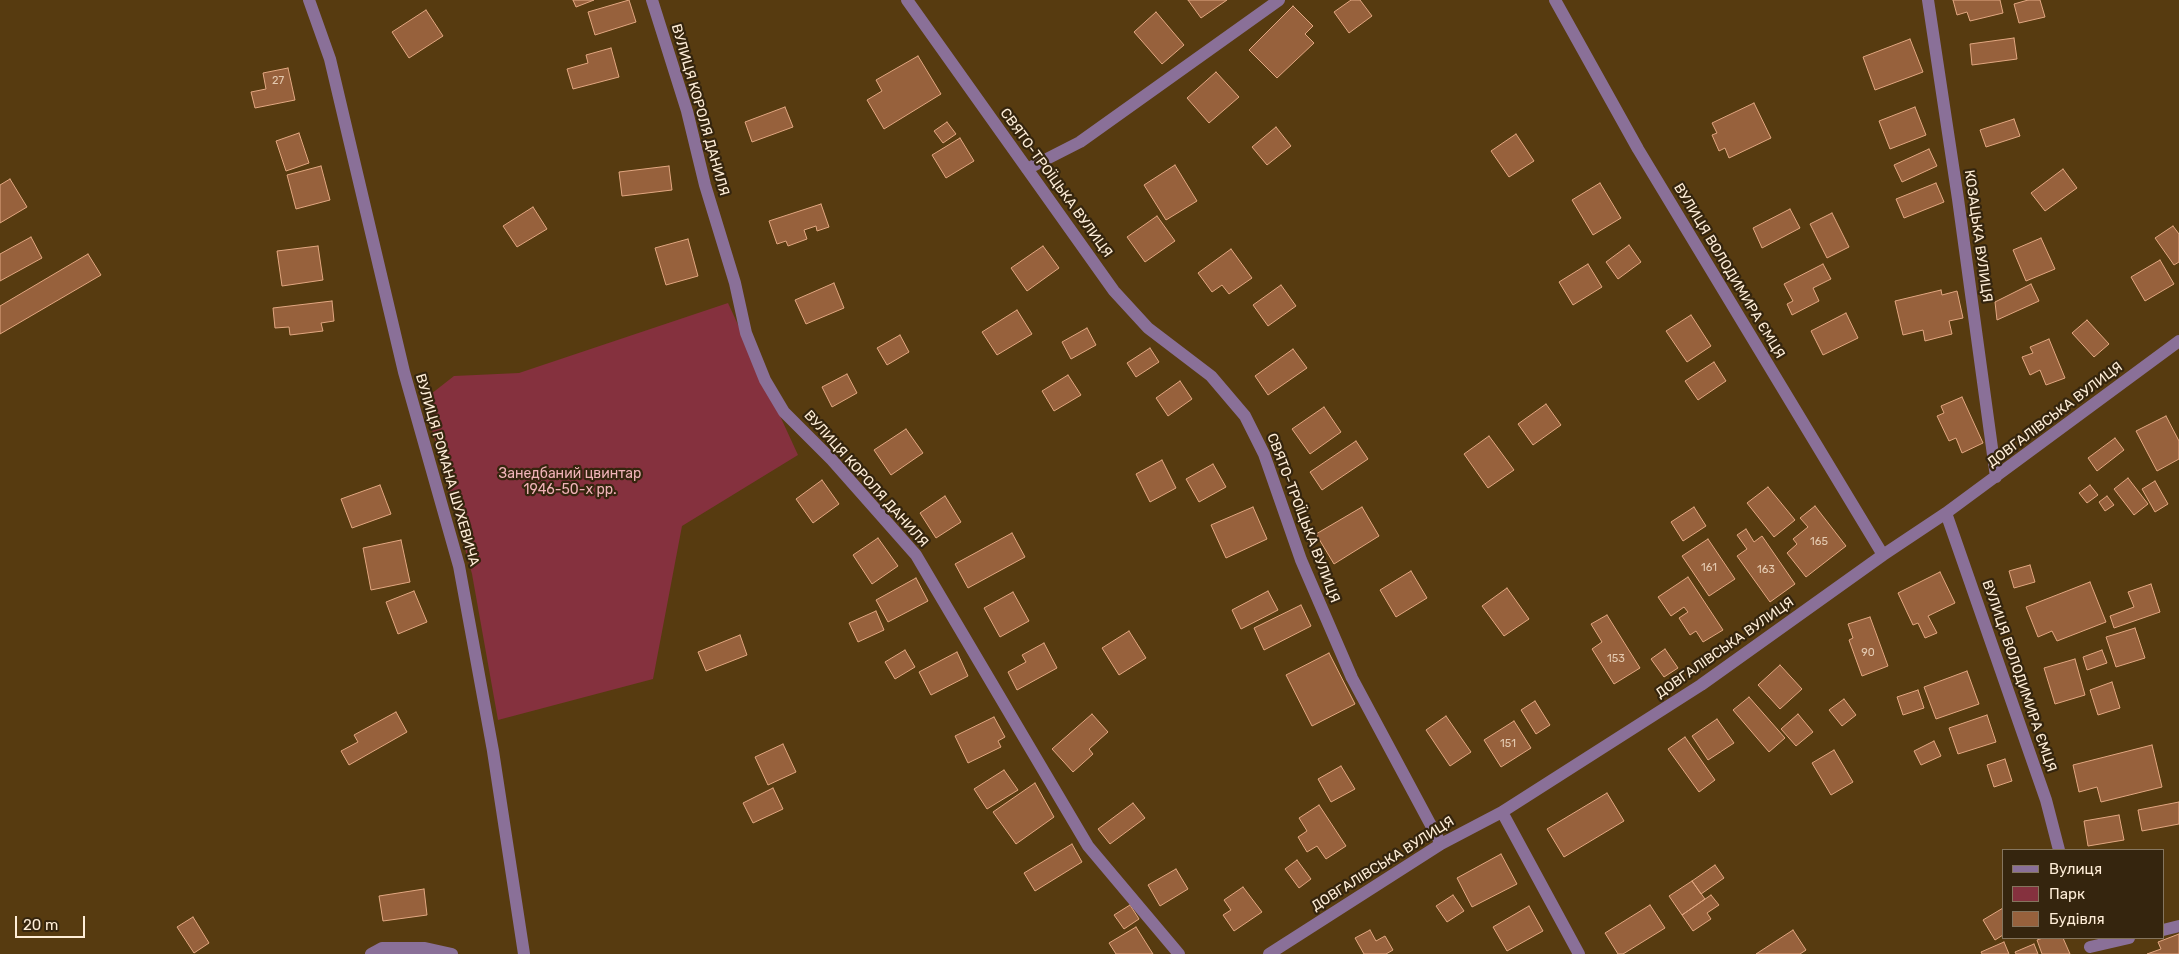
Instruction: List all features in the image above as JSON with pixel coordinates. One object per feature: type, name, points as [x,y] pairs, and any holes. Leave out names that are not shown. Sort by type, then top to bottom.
[{"type":"street","name":"ВУЛИЦЯ РОМАНА ШУХЕВИЧА","points":[[309,0],[330,59],[404,372],[459,566],[493,751],[524,954]]},
{"type":"street","name":"ВУЛИЦЯ КОРОЛЯ ДАНИЛЯ","points":[[652,0],[735,283],[746,333],[765,380],[784,412],[832,460],[916,555],[1088,846],[1179,954]]},
{"type":"street","name":"СВЯТО-ТРОЇЦЬКА ВУЛИЦЯ","points":[[907,0],[1114,291],[1148,328],[1211,376],[1245,416],[1264,454],[1301,560],[1352,678],[1441,844]]},
{"type":"street","points":[[1027,169],[1080,142],[1279,0]]},
{"type":"street","name":"ВУЛИЦЯ ВОЛОДИМИРА ЄМЦЯ","points":[[1555,0],[1638,149],[1883,555]]},
{"type":"street","name":"КОЗАЦЬКА ВУЛИЦЯ","points":[[1928,0],[1960,209],[1996,477]]},
{"type":"street","name":"ДОВГАЛІВСЬКА ВУЛИЦЯ","points":[[1269,954],[1441,844],[1502,812],[1701,685],[1996,477],[2179,340]]},
{"type":"street","name":"ВУЛИЦЯ ВОЛОДИМИРА ЄМЦЯ","points":[[1946,513],[2046,800],[2059,849]]},
{"type":"street","points":[[1502,812],[1579,954]]},
{"type":"street","points":[[2164,930],[2179,926]]},
{"type":"street","points":[[2090,946],[2124,939]]},
{"type":"street","points":[[371,954],[382,948],[425,948],[452,954]]},
{"type":"green space","name":"Занедбаний цвинтар 1946-50-х рр.","points":[[728,303],[798,455],[682,526],[653,679],[498,720],[472,574],[427,412],[431,394],[454,376],[519,373]]},
{"type":"building","points":[[573,0],[594,0],[576,7]]},
{"type":"building","points":[[629,0],[636,22],[595,35],[588,12]]},
{"type":"building","points":[[1188,0],[1227,0],[1201,18]]},
{"type":"building","points":[[1351,0],[1360,0],[1372,16],[1349,33],[1334,12]]},
{"type":"building","points":[[1953,0],[2000,0],[2003,13],[1970,21],[1967,12],[1957,15]]},
{"type":"building","points":[[2028,0],[2040,0],[2045,17],[2019,23],[2014,4]]},
{"type":"building","points":[[1293,6],[1313,26],[1305,34],[1314,43],[1277,78],[1249,50]]},
{"type":"building","points":[[426,10],[443,36],[409,58],[392,32]]},
{"type":"building","points":[[1156,12],[1184,45],[1162,64],[1134,32]]},
{"type":"building","points":[[2014,38],[2017,59],[1972,65],[1970,44]]},
{"type":"building","points":[[1910,39],[1923,72],[1875,90],[1863,57]]},
{"type":"building","points":[[611,48],[619,77],[573,89],[567,69],[588,63],[586,55]]},
{"type":"building","points":[[918,56],[941,94],[884,129],[867,100],[882,91],[876,80]]},
{"type":"building","points":[[288,68],[295,100],[255,108],[251,92],[266,89],[263,73]]},
{"type":"building","points":[[1216,72],[1239,97],[1209,123],[1187,98]]},
{"type":"building","points":[[1754,103],[1771,138],[1729,158],[1725,148],[1719,151],[1712,135],[1717,133],[1712,123]]},
{"type":"building","points":[[785,107],[793,127],[752,142],[745,122]]},
{"type":"building","points":[[1915,107],[1926,135],[1890,149],[1879,121]]},
{"type":"building","points":[[2014,119],[2020,136],[1986,147],[1980,130]]},
{"type":"building","points":[[947,122],[956,134],[943,143],[934,131]]},
{"type":"building","points":[[1276,127],[1291,146],[1267,165],[1252,147]]},
{"type":"building","points":[[299,133],[309,163],[286,171],[276,141]]},
{"type":"building","points":[[1516,134],[1534,161],[1509,177],[1491,151]]},
{"type":"building","points":[[960,138],[974,161],[946,178],[932,155]]},
{"type":"building","points":[[1929,149],[1937,166],[1902,182],[1894,165]]},
{"type":"building","points":[[1175,165],[1197,201],[1166,220],[1144,185]]},
{"type":"building","points":[[321,166],[330,200],[296,209],[287,175]]},
{"type":"building","points":[[669,166],[672,190],[622,196],[619,172]]},
{"type":"building","points":[[2063,169],[2077,188],[2045,211],[2031,193]]},
{"type":"building","points":[[10,179],[27,207],[0,223],[0,185]]},
{"type":"building","points":[[1600,183],[1621,218],[1593,235],[1572,200]]},
{"type":"building","points":[[1936,183],[1944,202],[1904,218],[1896,199]]},
{"type":"building","points":[[821,204],[829,227],[817,231],[816,226],[804,230],[807,239],[788,246],[786,241],[777,244],[769,221]]},
{"type":"building","points":[[533,207],[547,229],[517,247],[503,226]]},
{"type":"building","points":[[1790,209],[1800,228],[1762,248],[1753,228]]},
{"type":"building","points":[[1832,213],[1849,247],[1827,258],[1810,224]]},
{"type":"building","points":[[1157,216],[1175,241],[1145,262],[1127,237]]},
{"type":"building","points":[[2173,226],[2179,234],[2179,262],[2174,265],[2155,238]]},
{"type":"building","points":[[31,237],[42,258],[0,281],[0,254]]},
{"type":"building","points":[[2041,238],[2055,269],[2026,281],[2013,250]]},
{"type":"building","points":[[688,239],[698,276],[666,285],[655,248]]},
{"type":"building","points":[[1629,245],[1641,262],[1618,279],[1606,262]]},
{"type":"building","points":[[318,246],[323,280],[282,286],[277,251]]},
{"type":"building","points":[[1043,246],[1059,268],[1027,291],[1011,268]]},
{"type":"building","points":[[1231,249],[1252,278],[1229,294],[1222,285],[1212,292],[1198,273]]},
{"type":"building","points":[[88,254],[101,275],[0,334],[0,306]]},
{"type":"building","points":[[2160,260],[2174,284],[2145,301],[2131,277]]},
{"type":"building","points":[[1588,264],[1602,287],[1573,305],[1559,282]]},
{"type":"building","points":[[1823,264],[1831,279],[1813,288],[1819,301],[1792,315],[1787,304],[1793,301],[1784,284]]},
{"type":"building","points":[[834,283],[844,308],[806,324],[795,300]]},
{"type":"building","points":[[2031,284],[2039,301],[1997,320],[1995,302]]},
{"type":"building","points":[[1281,285],[1296,306],[1268,326],[1253,305]]},
{"type":"building","points":[[1941,290],[1942,295],[1957,291],[1963,318],[1949,321],[1952,334],[1925,341],[1923,330],[1903,335],[1895,301]]},
{"type":"building","points":[[332,301],[334,321],[321,323],[323,331],[290,335],[289,327],[275,328],[273,308]]},
{"type":"building","points":[[1017,310],[1032,334],[997,355],[982,332]]},
{"type":"building","points":[[1846,313],[1858,338],[1823,355],[1811,331]]},
{"type":"building","points":[[1691,315],[1711,346],[1687,362],[1666,331]]},
{"type":"building","points":[[2087,320],[2109,344],[2094,357],[2072,333]]},
{"type":"building","points":[[1087,328],[1096,345],[1071,359],[1062,342]]},
{"type":"building","points":[[900,335],[909,352],[887,365],[877,348]]},
{"type":"building","points":[[2049,339],[2065,378],[2046,385],[2040,370],[2030,375],[2022,357],[2033,353],[2030,347]]},
{"type":"building","points":[[1150,348],[1159,362],[1136,377],[1127,363]]},
{"type":"building","points":[[1293,349],[1307,368],[1268,395],[1255,376]]},
{"type":"building","points":[[1714,362],[1726,381],[1698,400],[1685,381]]},
{"type":"building","points":[[847,374],[857,393],[832,407],[822,387]]},
{"type":"building","points":[[1068,375],[1081,395],[1054,411],[1042,391]]},
{"type":"building","points":[[1180,381],[1192,399],[1168,416],[1156,398]]},
{"type":"building","points":[[1962,397],[1983,443],[1962,453],[1956,438],[1949,441],[1937,416],[1944,413],[1941,406]]},
{"type":"building","points":[[1546,404],[1561,425],[1533,445],[1518,424]]},
{"type":"building","points":[[1324,407],[1341,432],[1310,454],[1292,429]]},
{"type":"building","points":[[2166,416],[2179,441],[2179,459],[2157,471],[2136,431]]},
{"type":"building","points":[[906,429],[923,453],[891,475],[874,450]]},
{"type":"building","points":[[1489,436],[1514,470],[1488,488],[1464,454]]},
{"type":"building","points":[[2115,438],[2124,450],[2097,471],[2088,458]]},
{"type":"building","points":[[1356,441],[1368,459],[1322,490],[1310,472]]},
{"type":"building","points":[[1162,460],[1176,488],[1150,502],[1136,474]]},
{"type":"building","points":[[1213,464],[1226,487],[1199,502],[1186,479]]},
{"type":"building","points":[[2128,478],[2148,504],[2134,515],[2114,489]]},
{"type":"building","points":[[822,480],[839,504],[813,523],[796,499]]},
{"type":"building","points":[[2155,481],[2168,504],[2155,512],[2142,489]]},
{"type":"building","points":[[380,485],[391,514],[352,528],[341,499]]},
{"type":"building","points":[[2090,485],[2098,495],[2087,503],[2079,493]]},
{"type":"building","points":[[1768,487],[1795,520],[1774,537],[1747,503]]},
{"type":"building","points":[[945,496],[961,522],[936,538],[920,513]]},
{"type":"building","points":[[2107,496],[2114,505],[2105,511],[2099,502]]},
{"type":"building","points":[[1815,506],[1846,546],[1806,577],[1787,553],[1797,544],[1793,539],[1808,527],[1800,518]]},
{"type":"building","points":[[1253,507],[1267,539],[1226,558],[1211,525]]},
{"type":"building","points":[[1362,507],[1379,536],[1334,564],[1316,534]]},
{"type":"building","points":[[1694,507],[1706,526],[1683,541],[1671,522]]},
{"type":"building","points":[[1746,529],[1754,542],[1762,536],[1795,584],[1770,602],[1737,556],[1747,549],[1737,535]]},
{"type":"building","points":[[1012,533],[1025,557],[968,588],[955,564]]},
{"type":"building","points":[[878,538],[898,566],[872,584],[853,555]]},
{"type":"building","points":[[1708,539],[1735,579],[1709,596],[1682,556]]},
{"type":"building","points":[[401,540],[410,582],[371,590],[363,548]]},
{"type":"building","points":[[2030,565],[2035,582],[2014,588],[2009,571]]},
{"type":"building","points":[[1411,571],[1427,598],[1396,617],[1380,590]]},
{"type":"building","points":[[1940,572],[1955,603],[1928,616],[1937,633],[1925,638],[1918,623],[1913,625],[1898,593]]},
{"type":"building","points":[[1688,577],[1723,630],[1703,642],[1696,631],[1690,635],[1679,618],[1688,612],[1684,607],[1671,616],[1658,597]]},
{"type":"building","points":[[916,578],[928,601],[888,622],[876,600]]},
{"type":"building","points":[[2090,582],[2106,622],[2057,641],[2052,631],[2038,637],[2026,607]]},
{"type":"building","points":[[2151,584],[2160,612],[2114,628],[2110,616],[2134,607],[2128,592]]},
{"type":"building","points":[[1507,588],[1529,619],[1504,636],[1482,606]]},
{"type":"building","points":[[414,591],[427,622],[398,634],[386,602]]},
{"type":"building","points":[[1268,591],[1278,610],[1241,629],[1232,610]]},
{"type":"building","points":[[1013,592],[1029,621],[1000,637],[984,608]]},
{"type":"building","points":[[1301,605],[1311,626],[1264,650],[1254,628]]},
{"type":"building","points":[[876,611],[884,630],[858,642],[849,623]]},
{"type":"building","points":[[1607,615],[1640,668],[1614,684],[1592,649],[1602,642],[1591,624]]},
{"type":"building","points":[[1870,617],[1888,666],[1862,676],[1849,640],[1853,638],[1848,624]]},
{"type":"building","points":[[2135,628],[2145,658],[2116,667],[2106,637]]},
{"type":"building","points":[[1129,631],[1146,658],[1119,675],[1102,648]]},
{"type":"building","points":[[740,635],[747,655],[706,671],[698,652]]},
{"type":"building","points":[[1044,643],[1057,668],[1017,690],[1008,672],[1026,662],[1022,655]]},
{"type":"building","points":[[1665,649],[1678,668],[1664,677],[1651,659]]},
{"type":"building","points":[[905,650],[915,667],[895,679],[885,662]]},
{"type":"building","points":[[2102,650],[2107,663],[2087,670],[2083,657]]},
{"type":"building","points":[[957,652],[968,676],[931,695],[919,672]]},
{"type":"building","points":[[1329,653],[1355,704],[1312,726],[1286,675]]},
{"type":"building","points":[[2075,659],[2085,695],[2055,704],[2044,668]]},
{"type":"building","points":[[1780,665],[1802,689],[1780,709],[1758,685]]},
{"type":"building","points":[[1967,671],[1979,704],[1936,719],[1924,687]]},
{"type":"building","points":[[2112,682],[2120,708],[2098,715],[2090,690]]},
{"type":"building","points":[[1918,690],[1924,708],[1903,715],[1897,697]]},
{"type":"building","points":[[1749,697],[1785,738],[1769,752],[1733,710]]},
{"type":"building","points":[[1844,699],[1856,715],[1842,726],[1829,710]]},
{"type":"building","points":[[1535,701],[1550,725],[1536,734],[1521,710]]},
{"type":"building","points":[[396,712],[407,732],[349,765],[341,751],[358,742],[354,735]]},
{"type":"building","points":[[1092,714],[1108,732],[1089,749],[1093,754],[1073,772],[1052,749]]},
{"type":"building","points":[[1798,714],[1813,732],[1796,746],[1781,729]]},
{"type":"building","points":[[1987,715],[1996,742],[1958,754],[1949,728]]},
{"type":"building","points":[[1446,716],[1471,752],[1450,766],[1426,730]]},
{"type":"building","points":[[994,717],[1005,737],[998,741],[1001,747],[968,763],[955,736]]},
{"type":"building","points":[[1717,719],[1734,743],[1708,760],[1692,736]]},
{"type":"building","points":[[1514,721],[1531,748],[1501,767],[1484,740]]},
{"type":"building","points":[[1685,737],[1715,780],[1699,792],[1668,749]]},
{"type":"building","points":[[1934,741],[1941,756],[1921,765],[1914,751]]},
{"type":"building","points":[[783,744],[796,772],[768,785],[755,757]]},
{"type":"building","points":[[2152,745],[2162,787],[2101,802],[2097,787],[2079,792],[2073,765]]},
{"type":"building","points":[[1834,750],[1853,782],[1831,795],[1812,763]]},
{"type":"building","points":[[2005,759],[2012,781],[1994,787],[1987,765]]},
{"type":"building","points":[[1341,766],[1355,789],[1331,802],[1318,779]]},
{"type":"building","points":[[1004,770],[1018,790],[987,809],[974,789]]},
{"type":"building","points":[[1035,783],[1054,817],[1016,844],[993,812]]},
{"type":"building","points":[[773,788],[783,809],[753,823],[743,803]]},
{"type":"building","points":[[1607,793],[1624,821],[1564,857],[1547,829]]},
{"type":"building","points":[[2179,802],[2179,824],[2142,831],[2138,810]]},
{"type":"building","points":[[1133,803],[1145,818],[1110,844],[1098,829]]},
{"type":"building","points":[[1319,805],[1346,846],[1326,859],[1317,846],[1307,852],[1298,837],[1307,831],[1299,818]]},
{"type":"building","points":[[2119,815],[2124,840],[2088,846],[2084,821]]},
{"type":"building","points":[[1072,844],[1082,862],[1035,891],[1024,873]]},
{"type":"building","points":[[1501,854],[1517,884],[1472,907],[1457,878]]},
{"type":"building","points":[[1297,860],[1311,879],[1299,888],[1285,869]]},
{"type":"building","points":[[1715,865],[1724,878],[1701,894],[1692,881]]},
{"type":"building","points":[[1176,869],[1188,889],[1160,906],[1148,885]]},
{"type":"building","points":[[1692,881],[1705,899],[1682,915],[1669,896]]},
{"type":"building","points":[[1243,887],[1262,912],[1234,931],[1223,915],[1231,910],[1224,900]]},
{"type":"building","points":[[424,889],[427,915],[383,921],[379,896]]},
{"type":"building","points":[[1453,895],[1464,911],[1447,922],[1436,906]]},
{"type":"building","points":[[1711,895],[1719,905],[1707,913],[1711,919],[1693,931],[1682,915]]},
{"type":"building","points":[[1130,905],[1139,919],[1124,929],[1114,915]]},
{"type":"building","points":[[1650,905],[1665,928],[1623,954],[1618,954],[1605,933]]},
{"type":"building","points":[[1529,906],[1543,931],[1507,951],[1493,927]]},
{"type":"building","points":[[2002,909],[2002,936],[1995,940],[1983,920]]},
{"type":"building","points":[[193,917],[209,943],[194,953],[177,927]]},
{"type":"building","points":[[1136,927],[1153,954],[1116,954],[1109,943]]},
{"type":"building","points":[[1370,930],[1376,941],[1385,936],[1393,950],[1386,954],[1364,954],[1355,938]]},
{"type":"building","points":[[1793,930],[1806,950],[1800,954],[1756,954]]},
{"type":"building","points":[[2179,934],[2179,954],[2147,954],[2161,949],[2158,942]]},
{"type":"building","points":[[2063,939],[2070,954],[2042,954],[2037,940]]},
{"type":"building","points":[[2004,942],[2009,954],[1982,954],[1981,952]]},
{"type":"building","points":[[2034,944],[2038,954],[2016,954],[2015,952]]}]
